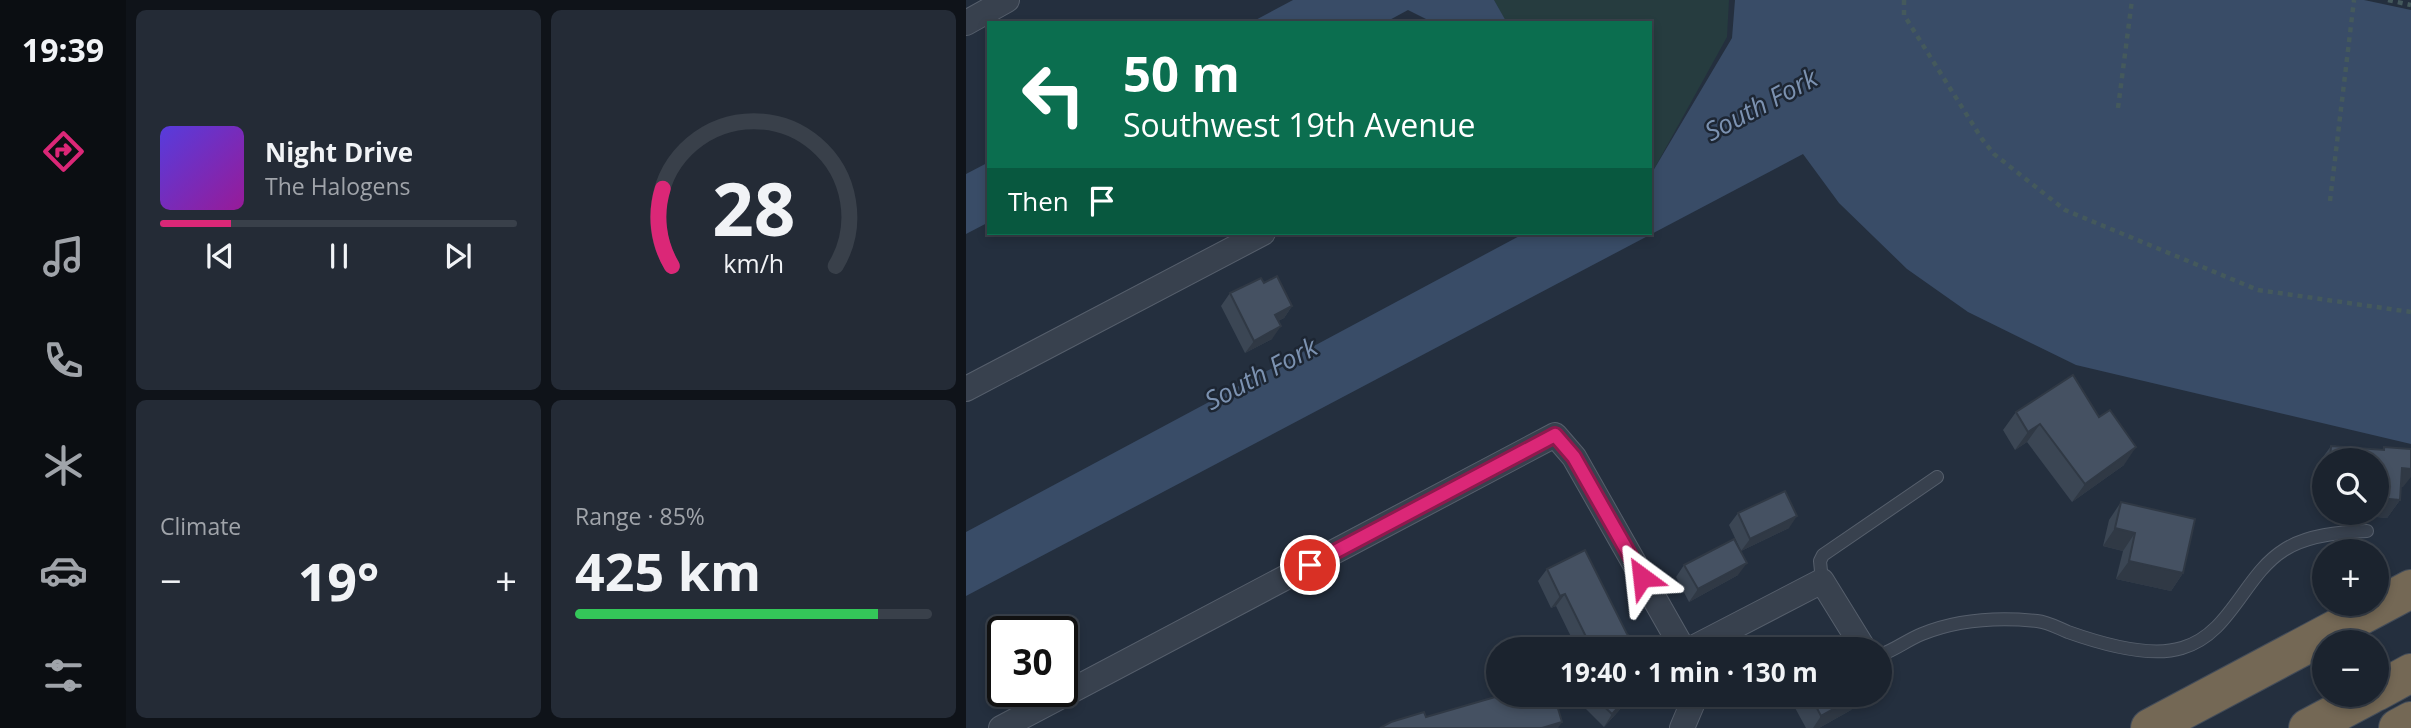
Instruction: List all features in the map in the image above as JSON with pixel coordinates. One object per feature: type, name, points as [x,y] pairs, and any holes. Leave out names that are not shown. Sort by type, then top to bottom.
[{"type":"highway","points":[[2150,728],[2411,589]]},
{"type":"highway","points":[[2389,685],[2411,673]]},
{"type":"highway","points":[[2308,728],[2347,707]]},
{"type":"highway","points":[[2398,728],[2411,721]]},
{"type":"street","points":[[966,23],[1006,0]]},
{"type":"street","points":[[966,389],[1259,235]]},
{"type":"street","points":[[1012,725],[1555,435],[1574,457],[1677,637]]},
{"type":"street","points":[[1713,637],[1822,581],[1857,637]]},
{"type":"street","points":[[1682,728],[1691,707]]},
{"type":"lane","points":[[1822,581],[1819,561],[1823,555],[1937,477]]},
{"type":"lane","points":[[1892,650],[1919,635],[1955,622],[1996,619],[2041,621],[2094,640],[2154,652],[2178,649],[2194,644],[2210,633],[2283,550],[2319,537],[2367,531]]},
{"type":"path","points":[[1904,0],[1904,15],[1982,139],[1994,153],[2065,210],[2259,290],[2411,312]]},
{"type":"path","points":[[2118,107],[2132,0]]},
{"type":"path","points":[[2330,201],[2354,0]]},
{"type":"path","points":[[2388,0],[2411,5]]},
{"type":"green space","points":[[1494,0],[1729,0],[1727,37],[1653,171],[1652,21],[1505,21]]},
{"type":"water","points":[[1293,0],[1494,0],[1506,21],[1430,21],[1408,10],[1388,21],[1254,21]]},
{"type":"water","name":"South Fork","points":[[1735,0],[2364,0],[2411,10],[2411,444],[2076,365],[1968,312],[1907,269],[1839,203],[1803,154],[1652,234],[1652,171],[1732,38]]},
{"type":"water","points":[[987,163],[987,223],[966,234],[966,174]]},
{"type":"water","points":[[1521,235],[1650,235],[966,596],[966,532]]},
{"type":"building","points":[[1277,276],[1292,306],[1275,315],[1281,326],[1254,341],[1230,293],[1261,278],[1264,283]]},
{"type":"building","points":[[2073,375],[2099,417],[2110,410],[2136,447],[2085,484],[2040,424],[2028,432],[2016,412]]},
{"type":"building","points":[[2384,447],[2411,449],[2411,469],[2402,468],[2400,500],[2389,499],[2389,448]]},
{"type":"building","points":[[1785,491],[1797,516],[1750,539],[1738,513]]},
{"type":"building","points":[[2121,502],[2195,519],[2183,573],[2129,561],[2135,533],[2115,528]]},
{"type":"building","points":[[1734,539],[1747,563],[1698,589],[1684,565]]},
{"type":"building","points":[[1585,550],[1630,637],[1586,637],[1565,594],[1560,596],[1547,569]]},
{"type":"building","points":[[1486,700],[1486,707],[1558,707],[1562,722],[1542,728],[1380,728],[1424,712],[1426,717]]},
{"type":"building","points":[[1605,707],[1619,707],[1612,714]]},
{"type":"building","points":[[1816,707],[1837,707],[1821,716]]},
{"type":"route","points":[[1310,565],[1555,435],[1574,457],[1642,577]]}]
